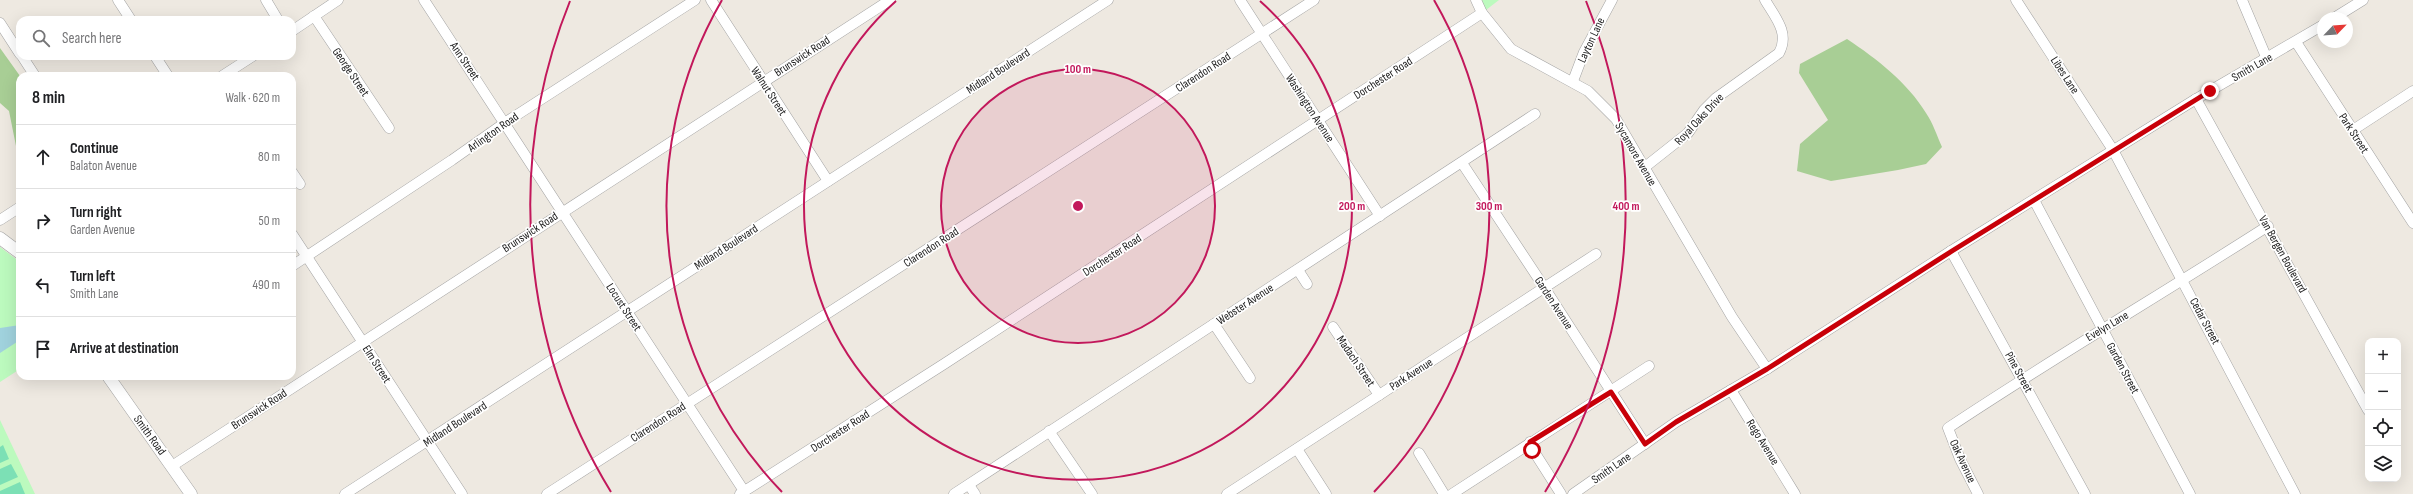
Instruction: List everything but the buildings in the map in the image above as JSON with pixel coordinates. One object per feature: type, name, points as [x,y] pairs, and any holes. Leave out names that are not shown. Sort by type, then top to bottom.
[{"type":"street","points":[[118,0],[129,16]]},
{"type":"street","points":[[266,0],[276,16]]},
{"type":"street","points":[[296,28],[338,0]]},
{"type":"street","name":"Ann Street","points":[[424,0],[506,122]]},
{"type":"street","name":"Arlington Road","points":[[296,263],[452,160],[506,122],[696,0]]},
{"type":"street","name":"Walnut Street","points":[[711,0],[828,181]]},
{"type":"street","name":"Brunswick Road","points":[[172,466],[362,341],[890,0]]},
{"type":"street","name":"Midland Boulevard","points":[[345,494],[1108,0]]},
{"type":"street","name":"Washington Avenue","points":[[1240,0],[1380,216]]},
{"type":"street","name":"Clarendon Road","points":[[547,494],[1314,0]]},
{"type":"street","name":"Sycamore Avenue","points":[[1476,0],[1482,13],[1511,49],[1573,81],[1588,91],[1616,119],[1645,167],[1669,212],[1732,317],[1767,369]]},
{"type":"street","name":"Layton Lane","points":[[1573,81],[1584,52],[1612,0]]},
{"type":"street","name":"Royal Oaks Drive","points":[[1645,167],[1688,133],[1704,110],[1716,98],[1779,53],[1784,39],[1783,32],[1765,0]]},
{"type":"street","name":"Libes Lane","points":[[2016,0],[2113,150]]},
{"type":"street","points":[[2242,0],[2267,59]]},
{"type":"street","points":[[2344,12],[2363,0]]},
{"type":"street","name":"Dorchester Road","points":[[742,493],[1318,121],[1482,13]]},
{"type":"street","name":"George Street","points":[[314,16],[389,128]]},
{"type":"street","points":[[0,23],[16,47]]},
{"type":"street","name":"Smith Lane","points":[[1573,494],[1676,422],[1767,369],[1952,251],[2196,99],[2317,29]]},
{"type":"street","name":"Park Street","points":[[2296,42],[2411,216]]},
{"type":"street","points":[[24,60],[32,72]]},
{"type":"street","points":[[158,60],[165,72]]},
{"type":"street","points":[[231,72],[248,60]]},
{"type":"street","points":[[2353,130],[2413,91]]},
{"type":"street","name":"Van Bergen Boulevard","points":[[2196,99],[2268,226],[2365,404]]},
{"type":"street","name":"Webster Avenue","points":[[954,494],[1535,114]]},
{"type":"street","name":"Locust Street","points":[[506,122],[561,212],[687,403],[742,493]]},
{"type":"street","name":"Cedar Street","points":[[2113,150],[2184,280],[2295,494]]},
{"type":"street","name":"Garden Avenue","points":[[1462,163],[1645,444]]},
{"type":"street","points":[[296,178],[300,184]]},
{"type":"street","name":"Garden Street","points":[[2034,200],[2190,494]]},
{"type":"street","points":[[0,220],[16,210]]},
{"type":"street","name":"Evelyn Lane","points":[[1948,428],[2102,328],[2184,280],[2268,226]]},
{"type":"street","points":[[0,238],[16,250]]},
{"type":"street","name":"Elm Street","points":[[296,240],[462,494]]},
{"type":"street","name":"Pine Street","points":[[1952,251],[2023,378],[2085,494]]},
{"type":"street","name":"Park Avenue","points":[[1227,494],[1596,254]]},
{"type":"street","points":[[1298,270],[1307,284]]},
{"type":"street","points":[[1214,324],[1250,378]]},
{"type":"street","name":"Madach Street","points":[[1333,327],[1379,395]]},
{"type":"street","points":[[1452,494],[1649,366]]},
{"type":"street","name":"Smith Road","points":[[113,380],[191,494]]},
{"type":"street","name":"Rego Avenue","points":[[1731,390],[1795,494]]},
{"type":"street","name":"Oak Avenue","points":[[1948,428],[1960,460],[1978,494]]},
{"type":"street","points":[[1049,431],[1092,494]]},
{"type":"street","points":[[1530,442],[1532,450],[1561,494]]},
{"type":"street","points":[[1297,449],[1326,494]]},
{"type":"street","points":[[1419,453],[1444,494]]},
{"type":"street","points":[[969,485],[975,494]]},
{"type":"green space","points":[[1476,0],[1499,0],[1482,13]]},
{"type":"green space","points":[[1847,39],[1880,63],[1901,81],[1910,91],[1928,117],[1942,147],[1926,164],[1831,181],[1797,171],[1800,144],[1828,120],[1799,73],[1800,64]]},
{"type":"green space","points":[[0,48],[17,72],[16,146],[9,111],[0,103]]},
{"type":"green space","points":[[0,247],[16,259],[16,372],[0,382]]},
{"type":"green space","points":[[0,420],[35,494],[0,494]]},
{"type":"green space","points":[[3,445],[9,459],[0,463],[0,447]]},
{"type":"green space","points":[[11,464],[18,477],[0,485],[0,469]]},
{"type":"green space","points":[[20,482],[25,494],[0,494],[0,491]]},
{"type":"water","points":[[16,326],[16,343],[0,353],[0,328]]},
{"type":"route","points":[[1532,450],[1530,442],[1611,392],[1645,444],[1676,422],[1767,369],[1952,251],[2210,91]]}]
